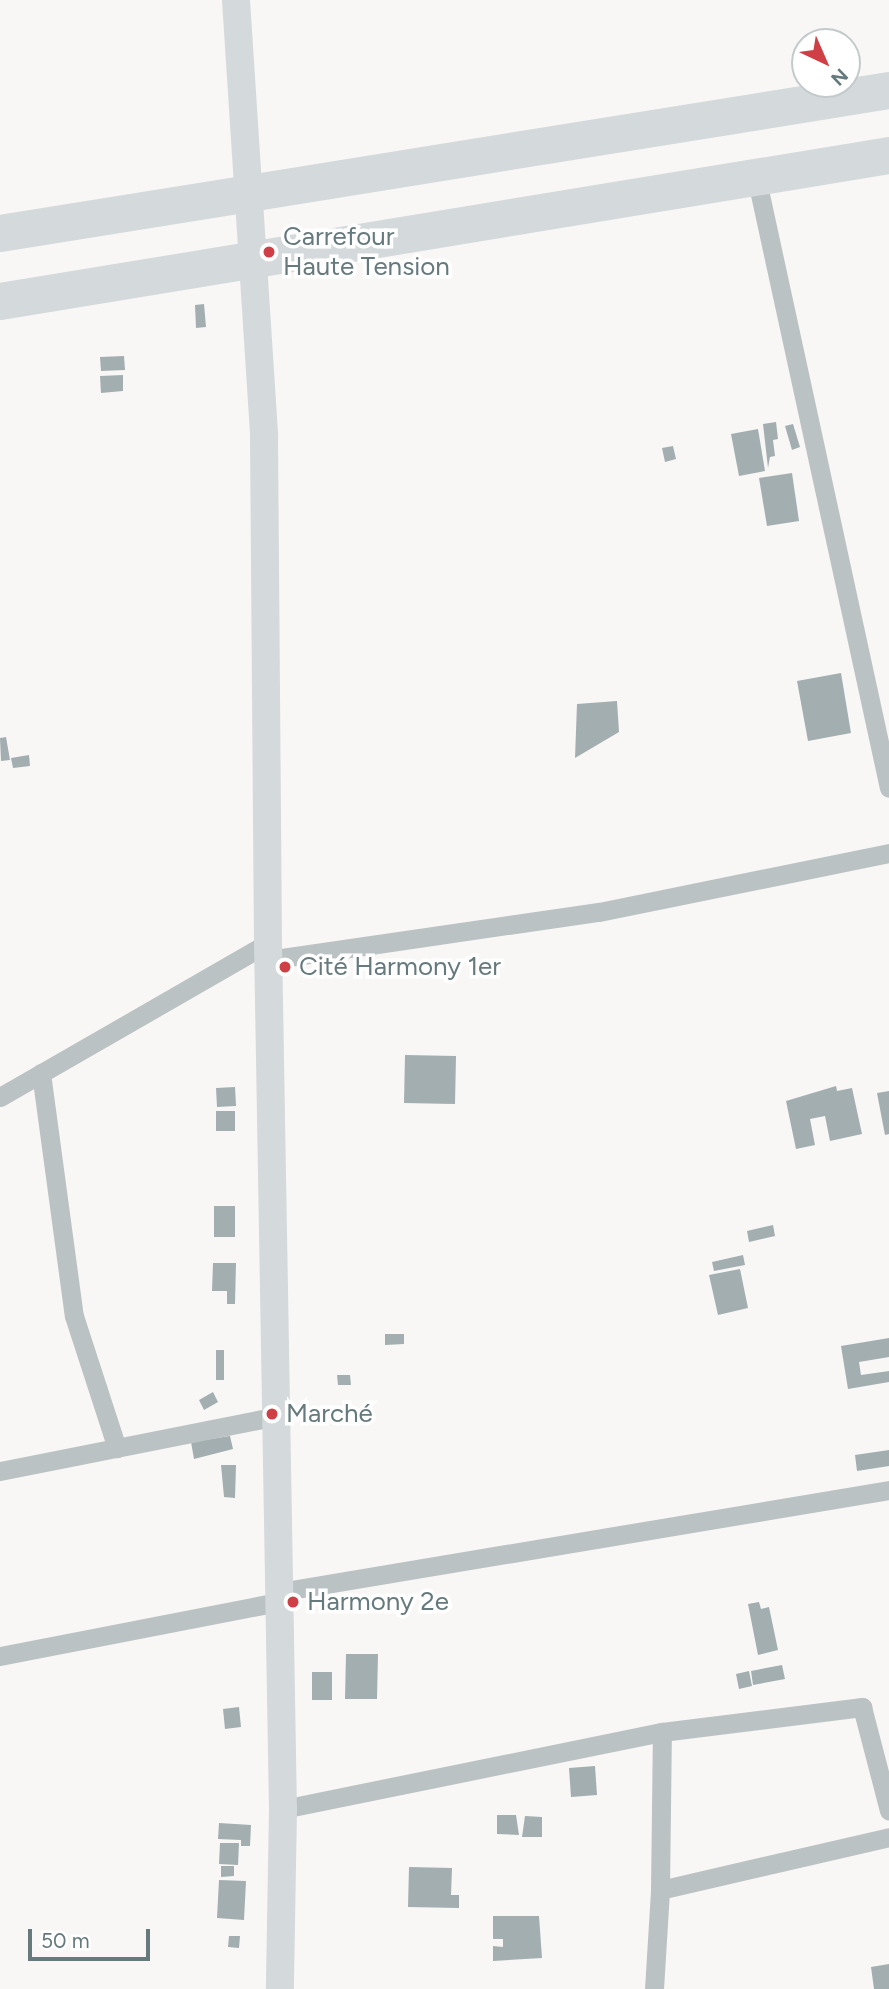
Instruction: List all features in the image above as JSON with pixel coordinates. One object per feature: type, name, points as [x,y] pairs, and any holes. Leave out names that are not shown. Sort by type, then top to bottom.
[{"type":"highway","points":[[0,233],[889,90]]},
{"type":"highway","points":[[0,301],[889,155]]},
{"type":"street","points":[[236,0],[251,191],[264,436],[268,951],[283,1810],[280,1989]]},
{"type":"street","points":[[757,176],[889,788]]},
{"type":"street","points":[[0,1097],[268,951],[599,912],[889,853]]},
{"type":"street","points":[[41,1073],[74,1316],[117,1448]]},
{"type":"street","points":[[0,1471],[277,1416]]},
{"type":"street","points":[[0,1656],[279,1597],[889,1490]]},
{"type":"street","points":[[283,1810],[662,1732],[862,1707],[889,1811]]},
{"type":"street","points":[[654,1989],[660,1889],[662,1732]]},
{"type":"street","points":[[660,1889],[889,1837]]},
{"type":"building","points":[[204,304],[206,327],[196,328],[195,305]]},
{"type":"building","points":[[124,356],[125,370],[101,371],[100,357]]},
{"type":"building","points":[[123,375],[123,391],[101,393],[100,376]]},
{"type":"building","points":[[776,422],[778,439],[773,440],[775,456],[770,457],[768,468],[763,424]]},
{"type":"building","points":[[793,424],[800,447],[792,450],[785,426]]},
{"type":"building","points":[[758,429],[765,471],[739,476],[731,434]]},
{"type":"building","points":[[673,446],[676,459],[665,462],[662,448]]},
{"type":"building","points":[[792,473],[799,521],[767,526],[759,478]]},
{"type":"building","points":[[841,673],[851,733],[808,741],[797,681]]},
{"type":"building","points":[[617,701],[619,732],[575,758],[577,704]]},
{"type":"building","points":[[6,737],[10,760],[1,761],[0,738]]},
{"type":"building","points":[[29,755],[30,766],[13,768],[11,758]]},
{"type":"building","points":[[405,1055],[456,1056],[455,1104],[404,1103]]},
{"type":"building","points":[[836,1086],[837,1091],[852,1088],[862,1134],[830,1141],[825,1116],[810,1119],[815,1145],[796,1149],[786,1101]]},
{"type":"building","points":[[235,1087],[236,1106],[217,1107],[216,1088]]},
{"type":"building","points":[[889,1091],[889,1134],[885,1135],[877,1093]]},
{"type":"building","points":[[216,1111],[235,1111],[235,1131],[216,1131]]},
{"type":"building","points":[[214,1206],[235,1206],[235,1237],[214,1237]]},
{"type":"building","points":[[773,1225],[775,1236],[749,1242],[747,1231]]},
{"type":"building","points":[[743,1255],[745,1265],[714,1271],[712,1262]]},
{"type":"building","points":[[213,1263],[236,1263],[235,1304],[227,1304],[227,1291],[212,1291]]},
{"type":"building","points":[[740,1269],[748,1308],[718,1315],[709,1275]]},
{"type":"building","points":[[385,1334],[404,1334],[404,1344],[385,1345]]},
{"type":"building","points":[[889,1338],[889,1357],[859,1362],[861,1375],[889,1371],[889,1382],[848,1389],[841,1346]]},
{"type":"building","points":[[216,1350],[224,1350],[224,1380],[216,1380]]},
{"type":"building","points":[[337,1375],[350,1375],[351,1385],[338,1385]]},
{"type":"building","points":[[213,1392],[218,1402],[204,1410],[199,1400]]},
{"type":"building","points":[[230,1436],[233,1449],[194,1459],[191,1442]]},
{"type":"building","points":[[889,1450],[889,1466],[857,1471],[855,1455]]},
{"type":"building","points":[[221,1465],[236,1465],[235,1498],[224,1497]]},
{"type":"building","points":[[759,1602],[761,1609],[769,1607],[778,1650],[758,1655],[748,1604]]},
{"type":"building","points":[[346,1654],[378,1654],[377,1699],[345,1699]]},
{"type":"building","points":[[782,1665],[785,1679],[753,1685],[751,1671]]},
{"type":"building","points":[[749,1671],[752,1686],[739,1689],[736,1674]]},
{"type":"building","points":[[312,1672],[332,1672],[332,1700],[312,1700]]},
{"type":"building","points":[[239,1707],[241,1727],[225,1729],[223,1709]]},
{"type":"building","points":[[595,1766],[597,1795],[571,1797],[569,1768]]},
{"type":"building","points":[[497,1815],[516,1815],[519,1835],[497,1834]]},
{"type":"building","points":[[525,1816],[542,1817],[542,1837],[522,1837]]},
{"type":"building","points":[[219,1823],[251,1825],[250,1846],[241,1846],[241,1840],[218,1839]]},
{"type":"building","points":[[220,1843],[239,1843],[238,1865],[219,1864]]},
{"type":"building","points":[[221,1866],[234,1866],[234,1876],[221,1877]]},
{"type":"building","points":[[409,1867],[452,1868],[451,1895],[459,1895],[459,1908],[408,1907]]},
{"type":"building","points":[[219,1880],[246,1881],[244,1920],[217,1918]]},
{"type":"building","points":[[493,1916],[539,1916],[542,1958],[493,1961],[493,1946],[503,1947],[503,1939],[493,1939]]},
{"type":"building","points":[[229,1936],[240,1936],[239,1948],[228,1947]]},
{"type":"building","points":[[889,1964],[889,1989],[874,1989],[871,1967]]},
{"type":"place","name":"Carrefour Haute Tension","points":[[269,252]]},
{"type":"place","name":"Cité Harmony 1er","points":[[285,967]]},
{"type":"place","name":"Marché","points":[[272,1414]]},
{"type":"place","name":"Harmony 2e","points":[[293,1602]]}]
